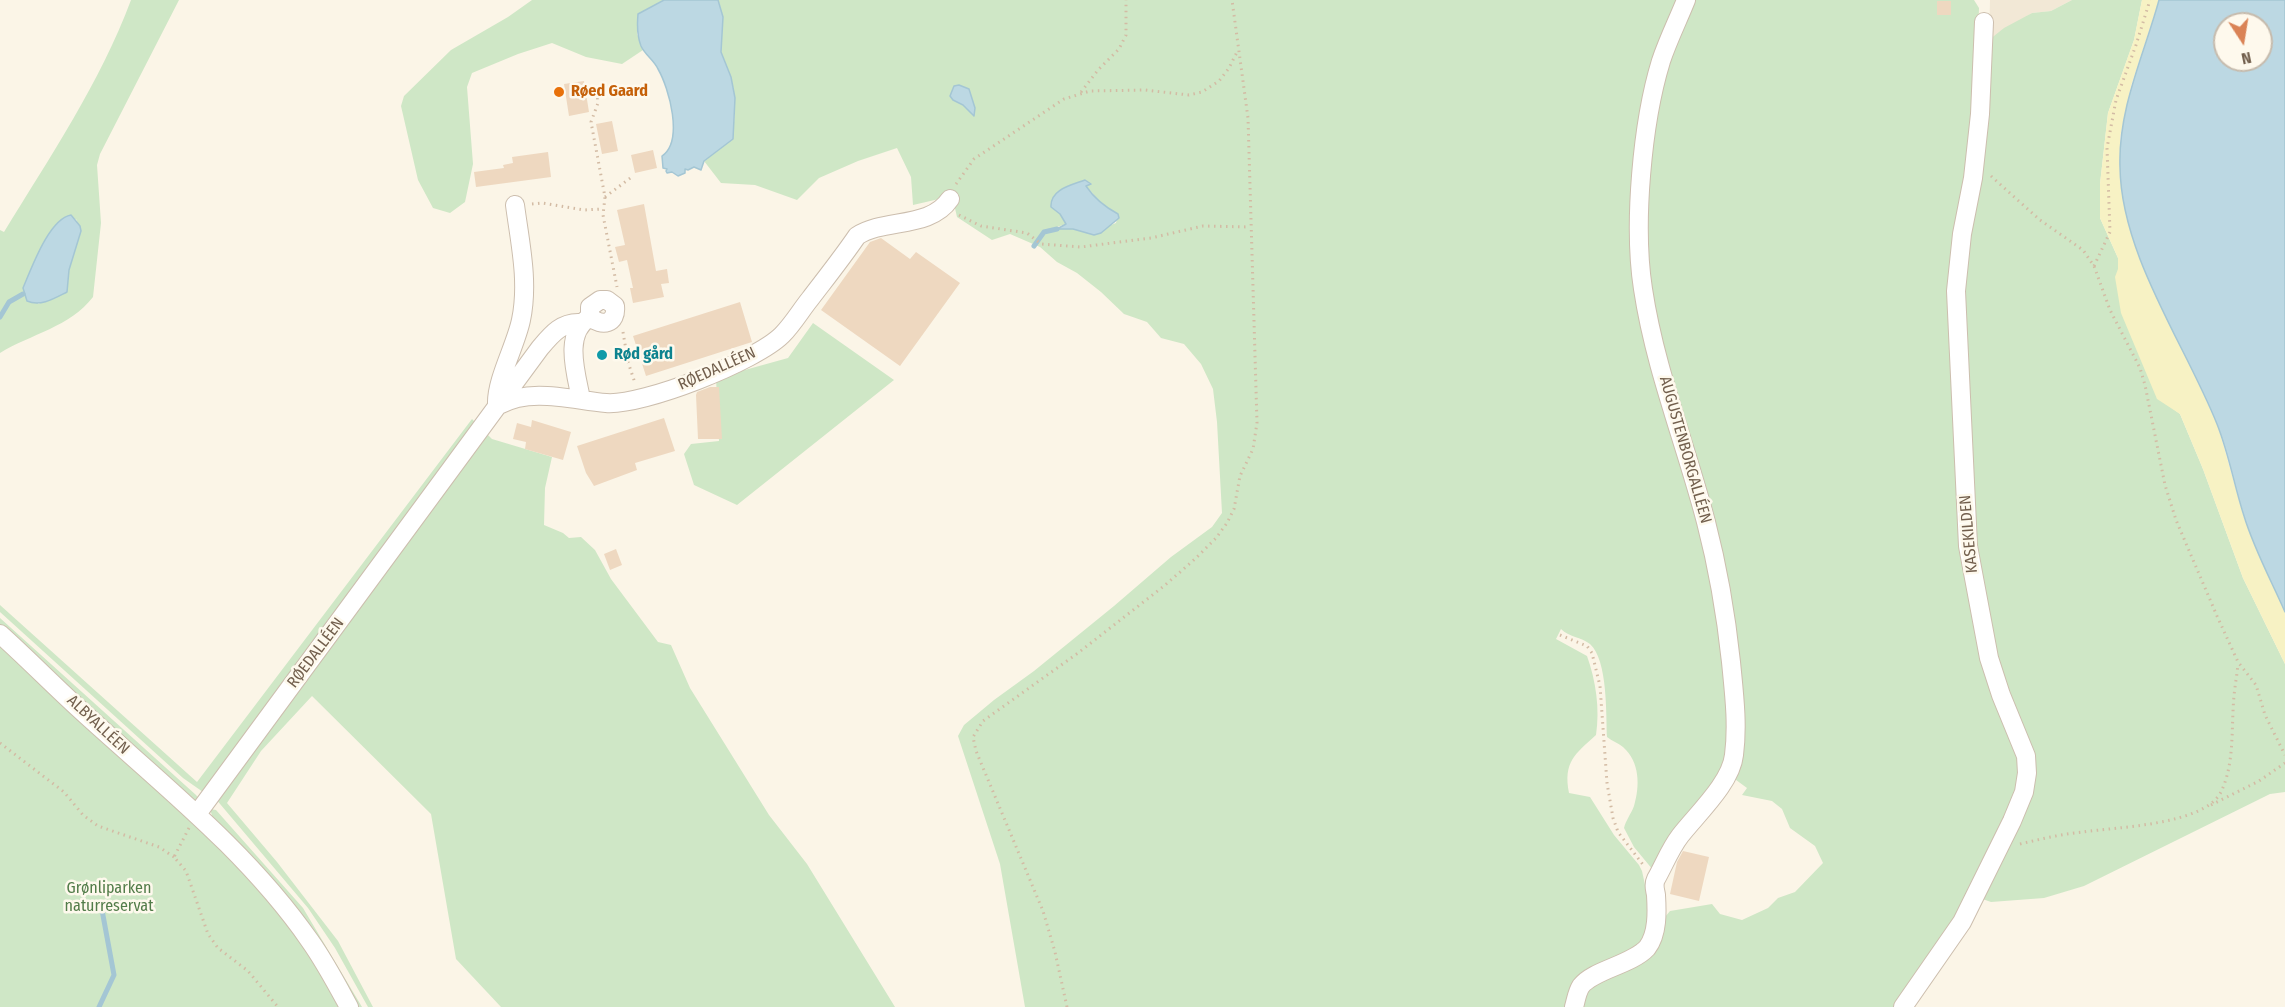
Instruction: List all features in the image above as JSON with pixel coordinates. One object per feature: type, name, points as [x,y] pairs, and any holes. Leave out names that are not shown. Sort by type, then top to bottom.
[{"type":"street","name":"AUGUSTENBORGALLÉEN","points":[[1654,882],[1674,844],[1710,799],[1732,766],[1737,729],[1727,629],[1719,577],[1706,521],[1659,362],[1640,266],[1640,210],[1650,113],[1662,58],[1686,0]]},
{"type":"street","name":"KASEKILDEN","points":[[1903,1007],[1953,937],[2024,792],[2027,765],[1989,658],[1968,546],[1956,291],[1982,92],[1984,22]]},
{"type":"street","name":"RØEDALLÉEN","points":[[497,398],[581,399],[623,403],[655,396],[746,358],[782,335],[856,236],[870,228],[934,214],[947,204]]},
{"type":"street","name":"RØEDALLÉEN","points":[[497,398],[521,323],[525,298],[515,205]]},
{"type":"street","points":[[581,399],[574,349],[575,335],[585,320],[606,324],[612,320]]},
{"type":"street","name":"RØEDALLÉEN","points":[[197,814],[497,398],[561,326],[585,320]]},
{"type":"street","points":[[496,357],[497,398]]},
{"type":"street","name":"ALBYALLÉEN","points":[[0,634],[197,814],[263,882],[320,956],[350,1007]]},
{"type":"street","points":[[1574,1007],[1582,986],[1588,980],[1630,960],[1649,945],[1656,924],[1654,882]]},
{"type":"path","points":[[1080,93],[1119,49],[1126,35],[1126,0]]},
{"type":"path","points":[[1067,1007],[1043,911],[976,751],[973,736],[982,721],[1164,586],[1195,559],[1227,523],[1234,509],[1240,476],[1253,449],[1257,423],[1248,118],[1232,0]]},
{"type":"path","points":[[2094,266],[2110,232],[2107,148],[2116,100],[2150,0]]},
{"type":"path","points":[[1239,49],[1219,81],[1196,93],[1175,95],[1145,90],[1080,93],[1064,99],[974,159],[957,181],[947,204],[981,226],[1027,233],[1041,244],[1081,247],[1151,238],[1203,226],[1250,227]]},
{"type":"path","points":[[597,92],[598,103],[591,122],[604,197],[602,209],[618,293]]},
{"type":"path","points":[[1975,154],[1987,172],[2040,220],[2083,250],[2094,266],[2110,310],[2140,368],[2164,485],[2176,520],[2238,662],[2256,685],[2265,715],[2285,755]]},
{"type":"path","points":[[604,197],[633,176]]},
{"type":"path","points":[[515,205],[542,203],[566,208],[602,209]]},
{"type":"path","points":[[612,320],[624,335],[628,362],[640,399]]},
{"type":"path","points":[[1560,635],[1587,646],[1592,653],[1600,686],[1607,783],[1615,824],[1654,882]]},
{"type":"path","points":[[2208,807],[2220,793],[2231,750],[2238,662]]},
{"type":"path","points":[[0,742],[64,792],[83,815],[99,826],[159,847],[174,856],[186,871],[208,934],[218,948],[248,971],[278,1007]]},
{"type":"path","points":[[1997,850],[2056,836],[2170,820],[2208,807],[2259,781],[2285,763]]},
{"type":"path","points":[[174,856],[197,814]]},
{"type":"shaded area","points":[[1990,0],[2072,0],[2051,11],[2032,13],[1989,40]]},
{"type":"green space","points":[[131,0],[179,0],[100,154],[97,165],[101,223],[93,297],[84,307],[62,323],[0,353],[0,230],[4,232],[56,148],[105,61]],"holes":[[[76,219],[81,231],[69,270],[67,292],[38,304],[38,253],[50,235]]]},
{"type":"green space","points":[[532,0],[664,0],[638,14],[637,34],[643,50],[622,64],[586,57],[552,43],[472,73],[467,87],[473,164],[465,202],[450,213],[433,208],[418,180],[401,106],[404,96],[451,50],[508,17]]},
{"type":"green space","points":[[718,0],[1683,0],[1657,67],[1636,235],[1720,606],[1731,760],[1653,870],[1634,847],[1624,828],[1636,798],[1638,782],[1636,767],[1629,753],[1607,737],[1605,688],[1596,652],[1590,644],[1561,629],[1556,639],[1587,656],[1593,675],[1597,705],[1596,735],[1582,748],[1569,766],[1569,793],[1590,797],[1614,835],[1639,865],[1649,903],[1646,941],[1620,961],[1571,1007],[1025,1007],[1000,864],[958,736],[964,725],[994,700],[1034,671],[1171,557],[1212,527],[1222,513],[1213,389],[1201,364],[1184,344],[1161,338],[1147,322],[1124,314],[1101,292],[1077,273],[1057,262],[1040,247],[1010,234],[992,240],[957,217],[954,204],[939,199],[913,205],[911,177],[897,148],[858,161],[819,178],[797,200],[755,185],[721,183],[704,161],[733,139],[734,93],[721,51]],"holes":[[[1086,186],[1106,208],[1118,214],[1116,223],[1106,227],[1101,233],[1090,234],[1081,230],[1057,227],[1066,224],[1060,214],[1068,189]]]},
{"type":"green space","points":[[1688,0],[1974,0],[1979,8],[1978,40],[1989,40],[2004,28],[2032,13],[2051,11],[2072,0],[2142,0],[2134,40],[2108,113],[2100,184],[2100,218],[2118,258],[2118,269],[2171,407],[2180,414],[2243,578],[2285,664],[2285,792],[2270,794],[2084,886],[2044,898],[1991,902],[1971,895],[1900,1007],[1576,1007],[1580,996],[1624,966],[1670,911],[1712,904],[1720,914],[1742,920],[1768,908],[1778,898],[1795,892],[1823,863],[1815,846],[1790,828],[1782,809],[1772,801],[1742,795],[1747,788],[1732,777],[1738,698],[1644,270],[1652,116]]},
{"type":"green space","points":[[813,323],[894,380],[737,505],[694,485],[684,454],[691,444],[719,441],[716,378],[788,358]]},
{"type":"green space","points":[[472,419],[478,425],[203,792],[183,778],[0,612],[0,605],[197,782]]},
{"type":"green space","points":[[486,433],[492,439],[552,457],[545,488],[544,525],[569,538],[581,537],[595,550],[611,579],[658,642],[671,645],[690,688],[769,815],[807,864],[895,1007],[501,1007],[456,959],[431,814],[312,696],[261,751],[227,803],[277,862],[338,941],[373,1007],[368,1007],[335,948],[308,908],[215,798]]},
{"type":"green space","points":[[0,618],[196,795],[202,802],[200,806],[0,626]]},
{"type":"green space","name":"Grønliparken naturreservat","points":[[0,642],[200,826],[293,929],[343,1007],[0,1007]]},
{"type":"green space","points":[[210,809],[216,810],[303,908],[362,1007],[356,1007],[213,819]]},
{"type":"sand","points":[[2142,0],[2159,0],[2131,86],[2120,137],[2123,199],[2136,247],[2218,426],[2244,518],[2285,612],[2285,664],[2243,578],[2180,414],[2157,399],[2121,313],[2115,277],[2118,258],[2100,218],[2100,184],[2108,113],[2134,40]]},
{"type":"water","points":[[664,0],[718,0],[723,17],[721,52],[731,77],[735,98],[733,139],[704,161],[701,170],[694,167],[685,169],[685,173],[678,176],[672,172],[667,173],[667,169],[663,168],[662,156],[669,149],[672,139],[670,101],[656,66],[641,46],[638,30],[638,14]]},
{"type":"water","points":[[2159,0],[2285,0],[2285,612],[2248,528],[2217,424],[2157,298],[2131,233],[2123,200],[2120,145],[2133,82]]},
{"type":"water","points":[[959,85],[969,89],[975,108],[974,116],[950,96],[954,86]]},
{"type":"water","points":[[1085,180],[1091,184],[1086,186],[1093,194],[1118,214],[1119,218],[1101,233],[1094,235],[1073,229],[1057,229],[1066,224],[1060,214],[1051,207],[1054,196],[1068,186]]},
{"type":"water","points":[[71,215],[80,226],[81,231],[69,270],[67,292],[43,302],[27,301],[23,288],[42,245],[55,225]]},
{"type":"building","points":[[1937,1],[1951,1],[1951,15],[1937,15]]},
{"type":"building","points":[[584,81],[589,112],[569,116],[564,84]]},
{"type":"building","points":[[612,121],[618,151],[602,154],[596,124]]},
{"type":"building","points":[[653,150],[657,168],[635,173],[631,155]]},
{"type":"building","points":[[548,152],[551,177],[476,187],[474,172],[504,168],[503,165],[513,163],[512,157]]},
{"type":"building","points":[[644,204],[656,271],[667,269],[669,283],[661,284],[664,297],[633,303],[630,288],[633,288],[627,260],[619,262],[615,247],[625,245],[617,210]]},
{"type":"building","points":[[881,238],[910,259],[916,252],[960,283],[900,366],[821,310],[870,242]]},
{"type":"building","points":[[740,302],[752,342],[646,376],[633,336]]},
{"type":"building","points":[[710,387],[719,387],[722,439],[698,439],[696,395],[697,392]]},
{"type":"building","points":[[664,418],[675,451],[635,463],[637,470],[594,486],[586,473],[577,446]]},
{"type":"building","points":[[532,420],[571,432],[563,460],[525,449],[526,442],[513,439],[517,423],[531,427]]},
{"type":"building","points":[[616,549],[622,565],[610,570],[604,554]]},
{"type":"building","points":[[1683,851],[1709,857],[1699,901],[1670,894],[1677,862]]},
{"type":"waterway","points":[[1034,246],[1044,232],[1057,229]]},
{"type":"waterway","points":[[0,317],[9,302],[23,294]]},
{"type":"waterway","points":[[99,1007],[114,975],[102,910]]},
{"type":"place","name":"Røed Gaard","points":[[559,92]]},
{"type":"place","name":"Rød gård","points":[[602,355]]}]
